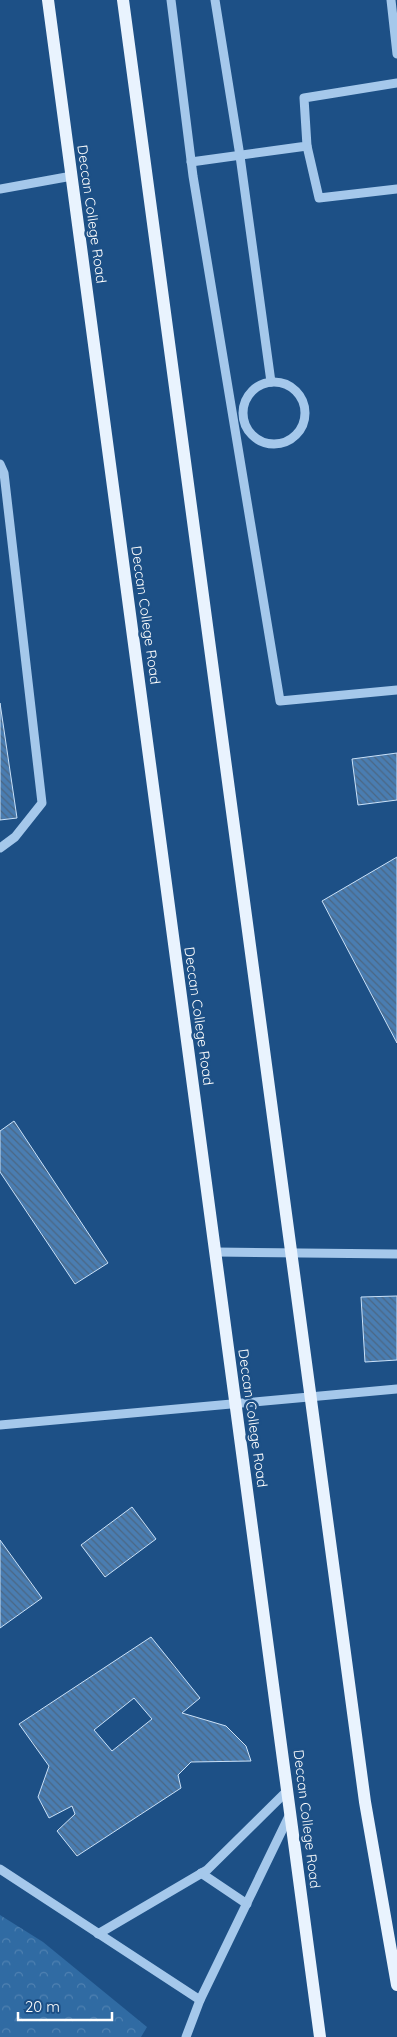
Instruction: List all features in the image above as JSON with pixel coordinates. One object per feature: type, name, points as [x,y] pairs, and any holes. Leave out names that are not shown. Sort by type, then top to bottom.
[{"type":"main road","name":"Deccan College Road","points":[[48,0],[320,2037]]},
{"type":"main road","points":[[123,0],[365,1802],[397,1985]]},
{"type":"street","points":[[171,0],[191,162],[280,701],[397,690]]},
{"type":"street","points":[[215,0],[240,156],[271,382]]},
{"type":"street","points":[[391,0],[397,54]]},
{"type":"street","points":[[397,83],[304,98],[307,146],[319,198],[397,189]]},
{"type":"street","points":[[191,162],[307,146]]},
{"type":"street","points":[[0,189],[72,176]]},
{"type":"street","points":[[271,382],[282,382],[300,394],[305,404],[306,415],[304,425],[298,435],[289,441],[279,444],[259,441],[246,427],[243,417],[246,398],[253,390],[271,382]]},
{"type":"street","points":[[0,464],[4,473],[42,803],[15,837],[0,848]]},
{"type":"street","points":[[216,1252],[397,1254]]},
{"type":"street","points":[[0,1425],[397,1389]]},
{"type":"street","points":[[98,1934],[201,1873],[288,1790]]},
{"type":"street","points":[[186,2037],[200,2000],[291,1812]]},
{"type":"street","points":[[0,1869],[200,2000]]},
{"type":"street","points":[[201,1873],[247,1904]]},
{"type":"green space","points":[[0,1915],[43,1942],[147,2027],[141,2037],[0,2037]]},
{"type":"building","points":[[0,703],[17,818],[0,820]]},
{"type":"building","points":[[397,753],[397,800],[358,805],[352,759]]},
{"type":"building","points":[[397,857],[397,1043],[322,901]]},
{"type":"building","points":[[14,1121],[108,1263],[75,1284],[0,1172],[0,1131]]},
{"type":"building","points":[[397,1296],[397,1360],[365,1362],[361,1297]]},
{"type":"building","points":[[132,1507],[156,1539],[105,1577],[81,1545]]},
{"type":"building","points":[[0,1540],[42,1598],[0,1628]]},
{"type":"building","points":[[151,1637],[200,1698],[182,1713],[226,1726],[246,1746],[251,1761],[191,1762],[178,1775],[181,1788],[77,1856],[57,1831],[75,1814],[72,1806],[49,1818],[38,1797],[49,1766],[19,1724]],"holes":[[[134,1698],[152,1719],[112,1751],[94,1730]]]}]
